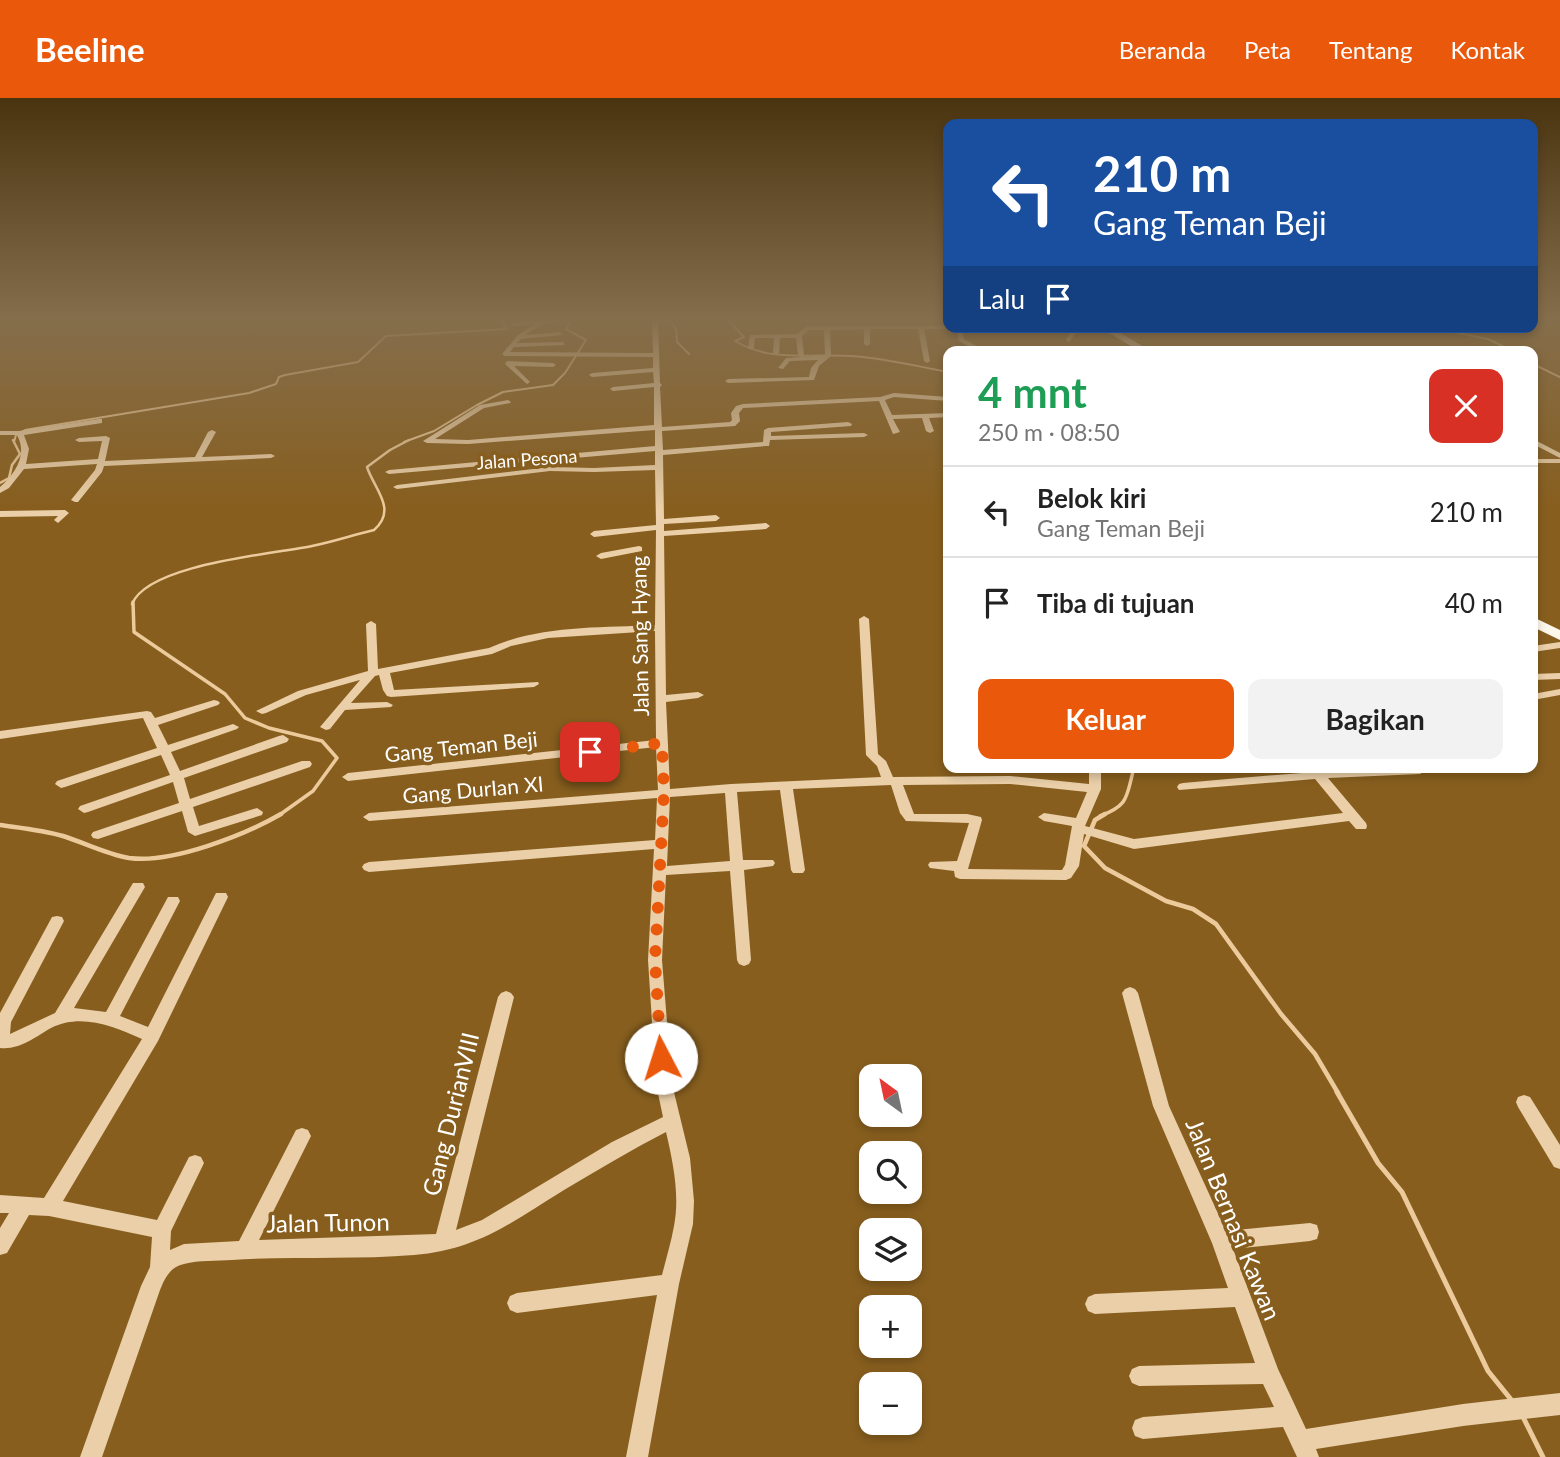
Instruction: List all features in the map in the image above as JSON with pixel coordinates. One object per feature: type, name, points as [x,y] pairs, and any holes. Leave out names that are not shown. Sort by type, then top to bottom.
[{"type":"main road","points":[[1538,624],[1560,636]]},
{"type":"street","name":"Jalan Sang Hyang","points":[[637,1457],[668,1284],[684,1224],[685,1201],[681,1158],[671,1121],[658,1033],[655,960],[664,792],[659,628],[659,381]]},
{"type":"street","points":[[613,389],[659,385]]},
{"type":"street","points":[[508,402],[482,406],[427,441],[468,442],[732,424],[737,421],[735,413],[738,407],[743,405],[881,399],[894,395],[943,399]]},
{"type":"street","points":[[881,399],[896,432]]},
{"type":"street","points":[[888,417],[943,415]]},
{"type":"street","points":[[925,416],[930,431]]},
{"type":"street","points":[[0,433],[19,433],[99,421]]},
{"type":"street","points":[[770,457],[766,441],[768,430],[848,424]]},
{"type":"street","points":[[197,460],[212,432]]},
{"type":"street","points":[[0,491],[14,479],[21,467],[26,451],[24,439],[19,433]]},
{"type":"street","points":[[389,472],[864,435]]},
{"type":"street","points":[[75,500],[101,463],[106,438],[79,440]]},
{"type":"street","points":[[1538,444],[1560,458]]},
{"type":"street","points":[[21,467],[271,456]]},
{"type":"street","points":[[1538,460],[1560,458]]},
{"type":"street","name":"Jalan Pesona","points":[[397,487],[550,469],[660,467]]},
{"type":"street","points":[[0,514],[65,513],[58,520]]},
{"type":"street","points":[[660,528],[716,518]]},
{"type":"street","points":[[594,534],[660,528],[766,526]]},
{"type":"street","points":[[600,556],[639,549]]},
{"type":"street","points":[[864,619],[872,755],[882,764],[911,818],[976,820],[960,874],[1058,876],[1069,872],[1095,789],[1095,773]]},
{"type":"street","points":[[371,624],[376,673],[391,694],[534,684]]},
{"type":"street","points":[[262,711],[302,693],[376,673],[492,651],[506,643],[659,628]]},
{"type":"street","points":[[1538,648],[1560,645]]},
{"type":"street","points":[[326,727],[376,673]]},
{"type":"street","points":[[1538,677],[1560,676]]},
{"type":"street","points":[[1538,695],[1560,692]]},
{"type":"street","points":[[660,699],[698,695]]},
{"type":"street","points":[[152,723],[214,703]]},
{"type":"street","points":[[342,707],[387,705]]},
{"type":"street","points":[[0,735],[95,723],[138,714],[147,715],[177,777],[196,832],[257,811]]},
{"type":"street","points":[[61,784],[233,727]]},
{"type":"street","points":[[84,809],[283,739]]},
{"type":"street","name":"Gang Teman Beji","points":[[348,777],[662,743]]},
{"type":"street","points":[[98,835],[306,764]]},
{"type":"street","points":[[1044,773],[1045,784]]},
{"type":"street","points":[[1183,787],[1359,773]]},
{"type":"street","points":[[1044,817],[1128,844],[1356,821],[1318,775]]},
{"type":"street","name":"Gang DurIan XI","points":[[369,817],[664,792],[786,785],[1010,780],[1095,789]]},
{"type":"street","points":[[786,785],[798,870]]},
{"type":"street","points":[[731,791],[744,960]]},
{"type":"street","points":[[369,867],[661,844]]},
{"type":"street","points":[[659,871],[768,863]]},
{"type":"street","points":[[935,865],[961,866]]},
{"type":"street","points":[[60,1018],[138,887]]},
{"type":"street","points":[[49,1207],[152,1036],[221,897]]},
{"type":"street","points":[[110,1018],[173,901]]},
{"type":"street","points":[[57,922],[3,1022],[2,1042],[19,1040],[60,1018],[82,1015],[110,1018],[152,1036]]},
{"type":"street","name":"Jalan Bernasi Kawan","points":[[1130,993],[1161,1106],[1221,1241],[1269,1373],[1304,1449]]},
{"type":"street","name":"Gang DurianVIII","points":[[443,1243],[506,997]]},
{"type":"street","points":[[1524,1102],[1560,1161]]},
{"type":"street","name":"Jalan Tunon","points":[[160,1268],[184,1254],[443,1243],[489,1226],[618,1148],[671,1121]]},
{"type":"street","points":[[243,1250],[302,1136]]},
{"type":"street","points":[[91,1457],[146,1298],[160,1268],[162,1230],[195,1163]]},
{"type":"street","points":[[0,1204],[49,1207],[162,1230]]},
{"type":"street","points":[[0,1245],[24,1205]]},
{"type":"street","points":[[1221,1241],[1310,1232]]},
{"type":"street","points":[[517,1303],[668,1284]]},
{"type":"street","points":[[1095,1304],[1240,1297]]},
{"type":"street","points":[[1139,1376],[1269,1373]]},
{"type":"street","points":[[1304,1449],[1463,1415],[1560,1404]]},
{"type":"street","points":[[1143,1428],[1289,1416]]},
{"type":"waterway","points":[[14,442],[16,435],[25,430],[249,393],[277,381]]},
{"type":"waterway","points":[[408,441],[434,431],[503,392],[553,385],[557,381]]},
{"type":"waterway","points":[[133,603],[143,590],[161,579],[186,570],[320,544],[374,530],[381,522],[384,507],[367,467],[408,441]]},
{"type":"waterway","points":[[404,442],[408,441]]},
{"type":"waterway","points":[[0,483],[9,478],[12,465],[20,454],[14,442]]},
{"type":"waterway","points":[[133,603],[134,632],[225,694],[245,718],[269,728],[322,741],[337,758],[313,791],[280,814]]},
{"type":"waterway","points":[[1105,814],[1122,803],[1128,793],[1133,773]]},
{"type":"waterway","points":[[0,825],[55,834],[120,856],[146,859],[207,846],[248,831],[280,814]]},
{"type":"waterway","points":[[1100,816],[1105,814]]},
{"type":"waterway","points":[[1105,814],[1095,820],[1084,846],[1105,868],[1166,901],[1193,909],[1216,924],[1281,1014],[1315,1054],[1338,1093]]},
{"type":"waterway","points":[[1337,1092],[1378,1163],[1402,1192],[1488,1371],[1513,1402]]},
{"type":"waterway","points":[[1523,1417],[1543,1457]]},
{"type":"route","points":[[590,752],[662,743],[664,792],[655,960],[661,1058]]}]
